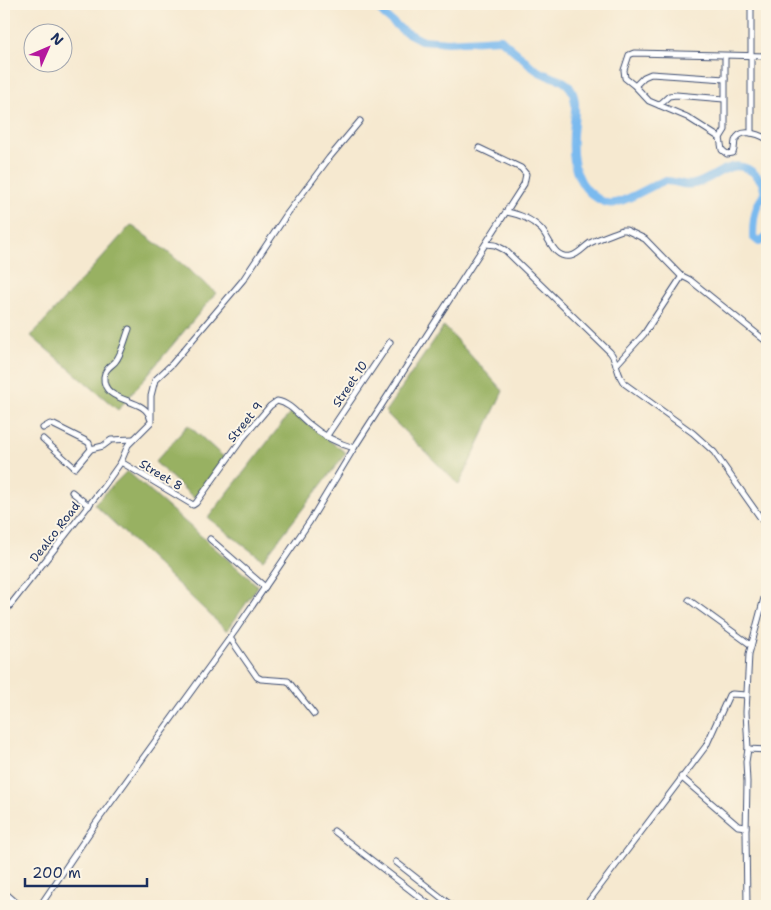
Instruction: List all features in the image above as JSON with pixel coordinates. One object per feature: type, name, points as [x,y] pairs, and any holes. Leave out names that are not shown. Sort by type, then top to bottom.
[{"type":"street","points":[[751,4],[751,133]]},
{"type":"street","points":[[767,56],[632,53],[628,57],[624,75],[649,101],[691,119],[720,138],[722,150],[730,154],[734,150],[734,143],[737,137],[745,132],[760,135],[767,140]]},
{"type":"street","points":[[720,138],[725,130],[725,56]]},
{"type":"street","points":[[636,86],[644,77],[651,74],[725,79]]},
{"type":"street","points":[[659,105],[669,96],[676,95],[724,99]]},
{"type":"street","points":[[122,462],[125,452],[133,439],[149,425],[152,418],[151,396],[153,383],[172,364],[243,280],[287,214],[329,158],[360,121]]},
{"type":"street","points":[[40,906],[107,808],[230,638],[310,521],[354,448],[524,184],[526,174],[521,168],[479,148]]},
{"type":"street","points":[[507,212],[527,218],[543,230],[556,250],[569,257],[594,242],[626,230],[647,241],[682,276],[690,280],[767,342]]},
{"type":"street","points":[[486,244],[495,244],[505,250],[610,352],[624,384],[693,433],[718,457],[767,527]]},
{"type":"street","points":[[616,365],[644,334],[682,276]]},
{"type":"street","points":[[129,329],[117,359],[106,371],[104,384],[111,394],[146,410],[150,416],[149,425]]},
{"type":"street","name":"Street 10","points":[[326,437],[390,342]]},
{"type":"street","name":"Street 9","points":[[191,505],[196,503],[242,439],[274,402],[284,403],[326,437]]},
{"type":"street","points":[[43,428],[50,424],[54,425],[90,443],[91,449]]},
{"type":"street","points":[[326,437],[354,448]]},
{"type":"street","points":[[43,439],[76,468],[91,449],[103,446],[112,440],[133,439]]},
{"type":"street","name":"Street 8","points":[[122,462],[191,505]]},
{"type":"street","name":"Dealco Road","points":[[4,613],[122,462]]},
{"type":"street","points":[[72,492],[88,506]]},
{"type":"street","points":[[210,540],[265,587]]},
{"type":"street","points":[[748,906],[746,827],[747,695],[750,645],[767,587]]},
{"type":"street","points":[[689,600],[750,645]]},
{"type":"street","points":[[230,638],[257,677],[288,681],[314,714]]},
{"type":"street","points":[[585,906],[709,742],[729,696],[732,694],[747,695]]},
{"type":"street","points":[[748,749],[767,750]]},
{"type":"street","points":[[681,777],[738,826],[746,827]]},
{"type":"street","points":[[334,831],[431,906]]},
{"type":"street","points":[[396,862],[452,906]]},
{"type":"street","points":[[4,892],[20,906]]},
{"type":"green space","points":[[131,225],[169,253],[216,293],[118,410],[31,336]]},
{"type":"green space","points":[[444,326],[503,391],[459,485],[385,412]]},
{"type":"green space","points":[[291,412],[346,453],[263,560],[208,518]]},
{"type":"green space","points":[[188,425],[227,460],[194,498],[155,462]]},
{"type":"green space","points":[[127,471],[258,586],[227,631],[94,504]]},
{"type":"waterway","points":[[375,4],[384,15],[402,30],[421,40],[448,42],[501,39],[535,69],[568,85],[575,101],[574,163],[586,189],[599,199],[607,203],[615,203],[628,199],[664,181],[687,185],[694,184],[725,169],[741,166],[749,169],[757,176],[763,186],[763,195],[755,214],[753,237],[759,242],[767,236]]}]
